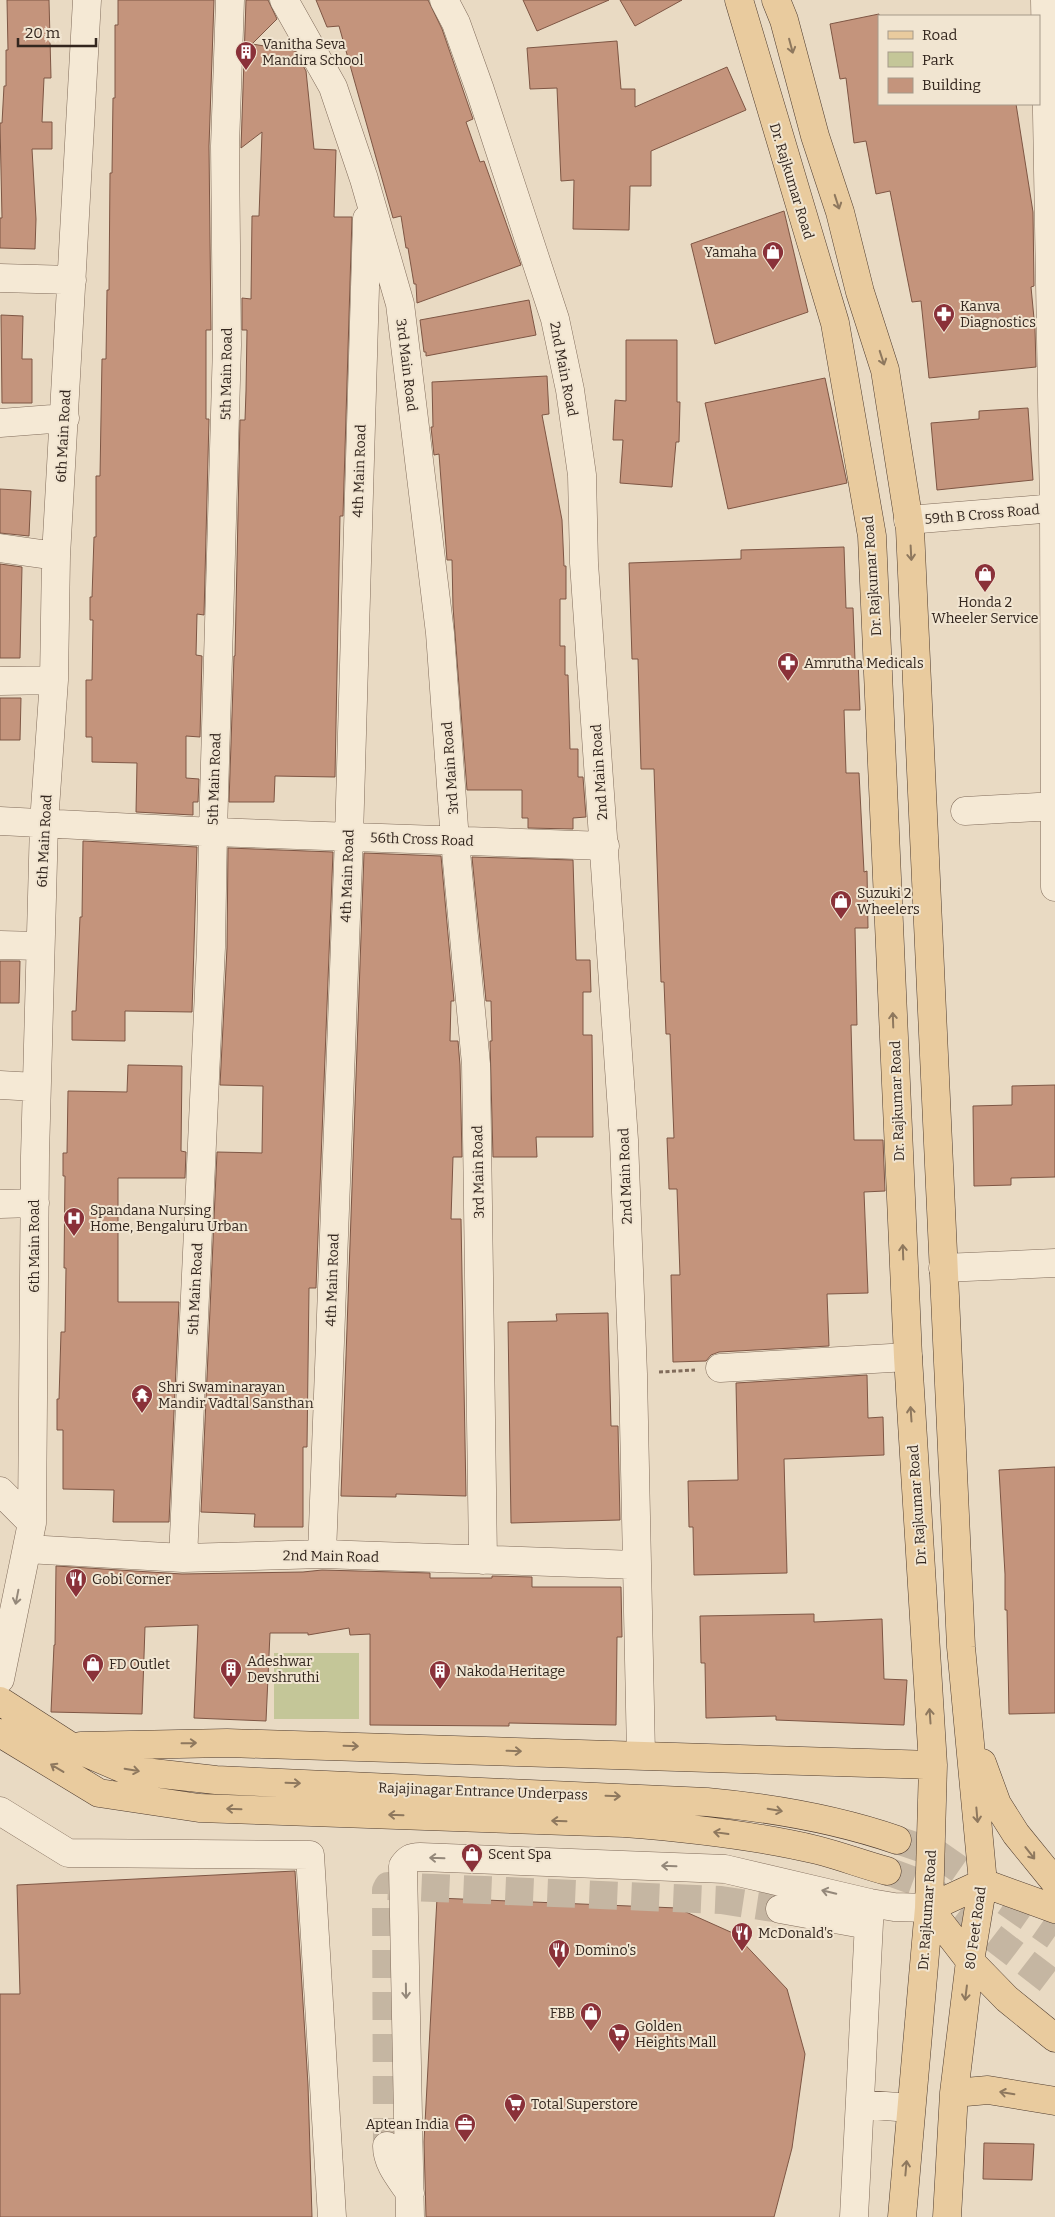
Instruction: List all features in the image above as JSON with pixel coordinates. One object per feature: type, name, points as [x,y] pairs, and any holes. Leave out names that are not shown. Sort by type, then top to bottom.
[{"type":"main road","name":"Dr. Rajkumar Road","points":[[739,0],[835,323],[872,536],[908,1357],[933,1765],[929,1908],[910,2108],[902,2217]]},
{"type":"main road","points":[[776,0],[784,20],[816,136],[840,212],[860,292],[885,370],[908,520],[961,1648],[970,1731],[997,1804],[1016,1834],[1055,1882]]},
{"type":"main road","name":"Rajajinagar Entrance Underpass","points":[[0,1701],[70,1746],[126,1770],[216,1780],[648,1798],[756,1807],[843,1824],[897,1840]]},
{"type":"main road","name":"80 Feet Road","points":[[954,2093],[970,1961],[983,1883],[970,1731]]},
{"type":"main road","name":"Rajajinagar Entrance Underpass","points":[[0,1733],[98,1793],[199,1808],[685,1828],[820,1851],[887,1872]]},
{"type":"main road","points":[[70,1746],[228,1742],[933,1765]]},
{"type":"main road","points":[[1055,1910],[983,1883],[929,1908],[970,1961],[1007,2000],[1055,2038]]},
{"type":"main road","points":[[946,2217],[954,2093],[988,2090],[1055,2102]]},
{"type":"street","name":"6th Main Road","points":[[0,1679],[32,1523],[36,1087],[44,823],[54,680],[56,556],[87,0]]},
{"type":"street","name":"5th Main Road","points":[[182,1558],[212,947],[213,832],[228,345],[225,146],[230,0]]},
{"type":"street","name":"3rd Main Road","points":[[284,0],[333,87],[369,197],[400,304],[440,633],[455,841],[476,1064],[483,1560]]},
{"type":"street","name":"2nd Main Road","points":[[444,0],[456,23],[480,90],[555,318],[570,390],[582,475],[584,563],[624,1140],[633,1374],[641,1754]]},
{"type":"street","points":[[1045,0],[1054,508],[1055,888]]},
{"type":"street","name":"4th Main Road","points":[[322,1554],[349,837],[369,197]]},
{"type":"street","points":[[0,278],[72,280]]},
{"type":"street","points":[[0,423],[65,418]]},
{"type":"street","name":"59th B Cross Road","points":[[908,520],[1054,508]]},
{"type":"street","points":[[0,548],[56,556]]},
{"type":"street","points":[[0,681],[54,680]]},
{"type":"street","points":[[965,811],[1055,806]]},
{"type":"street","name":"56th Cross Road","points":[[0,821],[213,832],[605,846]]},
{"type":"street","points":[[0,945],[40,946]]},
{"type":"street","points":[[0,1085],[36,1087]]},
{"type":"street","points":[[0,1204],[35,1203]]},
{"type":"street","points":[[943,1268],[1055,1262]]},
{"type":"street","points":[[720,1368],[908,1357]]},
{"type":"street","points":[[0,1491],[32,1523]]},
{"type":"street","name":"2nd Main Road","points":[[27,1549],[182,1558],[322,1554],[636,1565]]},
{"type":"street","points":[[0,1810],[68,1853],[310,1855],[332,2217]]},
{"type":"street","points":[[410,2205],[403,1866],[407,1860],[412,1857],[725,1869],[869,1914]]},
{"type":"street","points":[[780,1909],[869,1914],[894,1907],[929,1908]]},
{"type":"street","points":[[854,2217],[869,1914]]},
{"type":"street","points":[[860,2104],[910,2108]]},
{"type":"street","points":[[387,2146],[390,2164],[410,2205]]},
{"type":"path","points":[[633,1374],[720,1368]]},
{"type":"green space","points":[[274,1653],[359,1653],[359,1719],[274,1719]]},
{"type":"building","points":[[7,0],[49,0],[51,78],[44,78],[42,122],[52,122],[52,149],[32,149],[36,219],[35,249],[0,248],[0,218],[2,218],[0,123],[2,123],[4,86],[6,86],[6,50],[8,50]]},
{"type":"building","points":[[118,0],[214,0],[209,146],[211,330],[206,330],[206,419],[209,419],[204,615],[197,614],[196,655],[202,656],[200,737],[186,736],[186,778],[199,779],[198,802],[193,802],[193,815],[136,812],[137,763],[92,762],[92,737],[86,737],[86,680],[92,680],[93,620],[90,620],[90,597],[92,597],[94,537],[96,537],[96,476],[100,476],[102,359],[106,359],[107,290],[109,290],[110,173],[112,173],[115,25],[118,25]]},
{"type":"building","points":[[246,0],[268,0],[277,19],[252,44],[295,51],[306,71],[314,149],[336,150],[334,217],[352,217],[343,516],[340,516],[335,777],[275,776],[274,802],[229,802],[235,656],[240,420],[245,420],[246,391],[247,330],[242,330],[242,298],[251,299],[252,216],[259,216],[262,132],[241,148]]},
{"type":"building","points":[[316,0],[428,0],[442,29],[473,119],[466,122],[480,162],[484,161],[521,265],[417,303],[416,284],[414,284],[408,248],[406,248],[401,216],[393,218],[339,26],[327,27]]},
{"type":"building","points":[[523,0],[609,0],[537,31]]},
{"type":"building","points":[[620,0],[682,0],[635,26]]},
{"type":"building","points":[[879,14],[878,105],[1016,105],[1033,212],[1034,286],[1031,287],[1036,367],[929,378],[921,301],[912,302],[890,191],[876,194],[866,141],[854,143],[846,78],[840,79],[830,24]]},
{"type":"building","points":[[617,41],[621,89],[635,89],[635,107],[727,67],[746,110],[651,151],[651,186],[630,186],[629,230],[573,229],[574,180],[561,181],[557,88],[530,89],[527,48]]},
{"type":"building","points":[[784,211],[808,312],[715,344],[691,244]]},
{"type":"building","points":[[529,300],[536,335],[426,356],[420,320]]},
{"type":"building","points":[[1,315],[23,316],[22,359],[32,359],[32,403],[2,403]]},
{"type":"building","points":[[626,340],[677,340],[677,402],[680,402],[679,442],[676,442],[672,487],[620,483],[623,440],[613,440],[615,400],[626,401]]},
{"type":"building","points":[[547,376],[549,414],[542,415],[562,520],[564,566],[566,566],[566,599],[560,599],[560,646],[565,646],[565,675],[568,675],[570,749],[578,749],[578,777],[583,777],[586,817],[573,818],[573,829],[528,828],[528,818],[522,818],[522,790],[467,790],[453,607],[452,560],[447,560],[439,454],[434,455],[431,427],[433,427],[432,382]]},
{"type":"building","points":[[825,378],[847,483],[728,509],[705,403]]},
{"type":"building","points":[[1028,408],[1033,480],[937,490],[931,423],[979,419],[979,411]]},
{"type":"building","points":[[0,489],[31,491],[29,536],[0,533]]},
{"type":"building","points":[[844,547],[846,608],[853,608],[855,660],[858,660],[860,710],[844,710],[846,773],[859,773],[864,872],[867,871],[868,928],[855,928],[857,1025],[851,1025],[854,1140],[883,1140],[885,1191],[864,1192],[868,1293],[827,1294],[829,1346],[719,1352],[711,1355],[706,1361],[673,1362],[671,1275],[680,1275],[677,1189],[669,1189],[667,1138],[674,1138],[670,1034],[666,1034],[664,982],[661,982],[654,769],[641,769],[638,659],[632,659],[629,563],[741,559],[741,550]]},
{"type":"building","points":[[0,564],[22,567],[20,658],[0,658]]},
{"type":"building","points":[[0,698],[21,698],[20,740],[0,740]]},
{"type":"building","points":[[83,841],[197,847],[192,1012],[125,1011],[125,1041],[72,1040],[72,1011],[76,1011],[80,917],[82,917]]},
{"type":"building","points":[[228,848],[333,852],[316,1288],[309,1288],[307,1447],[303,1447],[303,1527],[254,1527],[255,1514],[201,1512],[217,1152],[262,1153],[263,1086],[220,1085],[227,948]]},
{"type":"building","points":[[364,853],[441,856],[454,1001],[451,1001],[450,1041],[458,1041],[460,1065],[462,1157],[453,1157],[451,1219],[461,1219],[466,1496],[396,1494],[396,1497],[341,1496]]},
{"type":"building","points":[[472,857],[573,860],[576,960],[590,960],[591,992],[583,992],[583,1035],[592,1035],[593,1137],[536,1137],[537,1157],[493,1157],[490,1041],[492,1041],[491,1001],[486,1001]]},
{"type":"building","points":[[0,961],[20,961],[19,1003],[0,1003]]},
{"type":"building","points":[[128,1065],[182,1066],[181,1151],[186,1152],[185,1178],[118,1178],[118,1302],[179,1302],[169,1522],[113,1522],[114,1490],[63,1489],[63,1430],[57,1430],[61,1332],[65,1332],[65,1176],[63,1176],[63,1153],[67,1153],[68,1091],[127,1092]]},
{"type":"building","points":[[1055,1085],[1055,1177],[1011,1178],[1011,1185],[974,1186],[973,1106],[1012,1105],[1012,1086]]},
{"type":"building","points":[[608,1313],[611,1426],[618,1426],[620,1520],[511,1523],[508,1322],[557,1321],[556,1314]]},
{"type":"building","points":[[867,1375],[868,1418],[883,1417],[884,1455],[784,1459],[787,1573],[694,1575],[693,1527],[689,1527],[688,1481],[738,1480],[736,1383]]},
{"type":"building","points":[[1055,1467],[1055,1713],[1009,1714],[1007,1610],[1005,1610],[1005,1574],[999,1470]]},
{"type":"building","points":[[56,1566],[182,1574],[322,1570],[430,1573],[430,1578],[532,1577],[532,1587],[621,1587],[622,1637],[617,1637],[616,1725],[509,1723],[509,1726],[370,1725],[370,1634],[350,1635],[349,1628],[308,1635],[308,1633],[270,1633],[266,1721],[194,1718],[198,1625],[145,1627],[142,1714],[51,1712],[55,1645]]},
{"type":"building","points":[[814,1614],[814,1622],[882,1619],[884,1679],[907,1680],[904,1725],[776,1720],[776,1716],[706,1718],[705,1663],[701,1663],[700,1616]]},
{"type":"building","points":[[295,1871],[308,2085],[312,2217],[0,2217],[0,1994],[20,1994],[17,1885]]},
{"type":"building","name":"Golden Heights Mall","points":[[437,1898],[677,1908],[735,1934],[787,1989],[805,2054],[792,2148],[774,2217],[426,2217],[424,2142]]},
{"type":"building","points":[[984,2143],[1034,2144],[1032,2180],[983,2179]]},
{"type":"tunnel","points":[[897,1840],[936,1853],[1055,1936]]},
{"type":"tunnel","points":[[887,1871],[925,1885],[1055,1985]]},
{"type":"tunnel","points":[[387,2146],[386,1890],[388,1886],[721,1900],[780,1909]]},
{"type":"place","name":"Vanitha Seva Mandira School","points":[[246,71]]},
{"type":"place","name":"Yamaha","points":[[773,271]]},
{"type":"place","name":"Kanva Diagnostics","points":[[944,333]]},
{"type":"place","name":"Honda 2 Wheeler Service","points":[[985,593]]},
{"type":"place","name":"Amrutha Medicals","points":[[788,682]]},
{"type":"place","name":"Suzuki 2 Wheelers","points":[[841,920]]},
{"type":"place","name":"Spandana Nursing Home, Bengaluru Urban","points":[[74,1237]]},
{"type":"place","name":"Shri Swaminarayan Mandir Vadtal Sansthan","points":[[142,1414]]},
{"type":"place","name":"Gobi Corner","points":[[76,1598]]},
{"type":"place","name":"FD Outlet","points":[[93,1683]]},
{"type":"place","name":"Adeshwar Devshruthi","points":[[231,1688]]},
{"type":"place","name":"Nakoda Heritage","points":[[440,1690]]},
{"type":"place","name":"Scent Spa","points":[[472,1873]]},
{"type":"place","name":"McDonald's","points":[[742,1952]]},
{"type":"place","name":"Domino's","points":[[559,1969]]},
{"type":"place","name":"FBB","points":[[591,2032]]},
{"type":"place","name":"Golden Heights Mall","points":[[619,2053]]},
{"type":"place","name":"Total Superstore","points":[[515,2123]]},
{"type":"place","name":"Aptean India","points":[[465,2143]]}]
